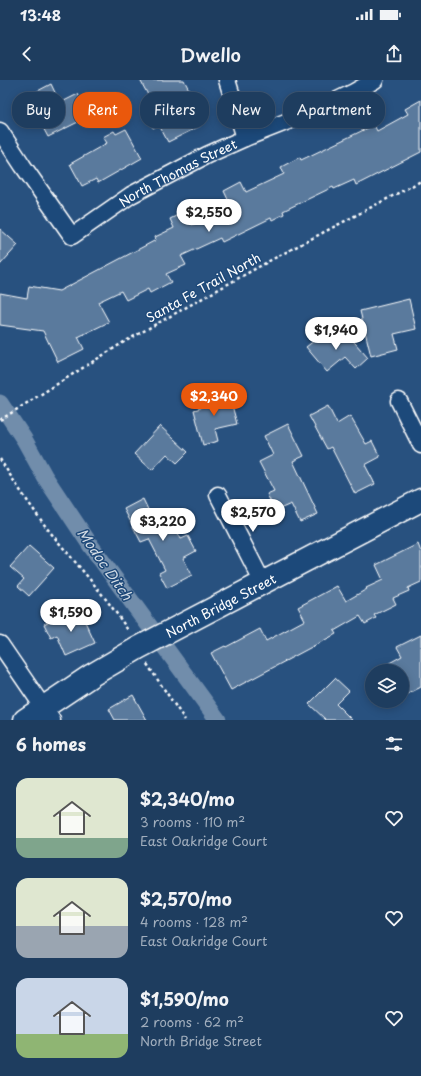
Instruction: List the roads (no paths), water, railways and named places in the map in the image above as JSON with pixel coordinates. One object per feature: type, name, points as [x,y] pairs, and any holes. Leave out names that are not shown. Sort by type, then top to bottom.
[{"type":"street","points":[[227,80],[245,138]]},
{"type":"street","name":"North Thomas Street","points":[[0,131],[72,236],[131,195],[207,155],[245,138],[319,109],[375,80]]},
{"type":"street","points":[[398,401],[421,444]]},
{"type":"street","points":[[218,495],[263,583]]},
{"type":"street","name":"North Bridge Street","points":[[25,720],[48,714],[92,676],[138,647],[421,500]]},
{"type":"street","points":[[0,644],[48,714]]},
{"type":"waterway","name":"Modoc Ditch","points":[[0,403],[24,439],[45,477],[91,546],[218,720]]}]
